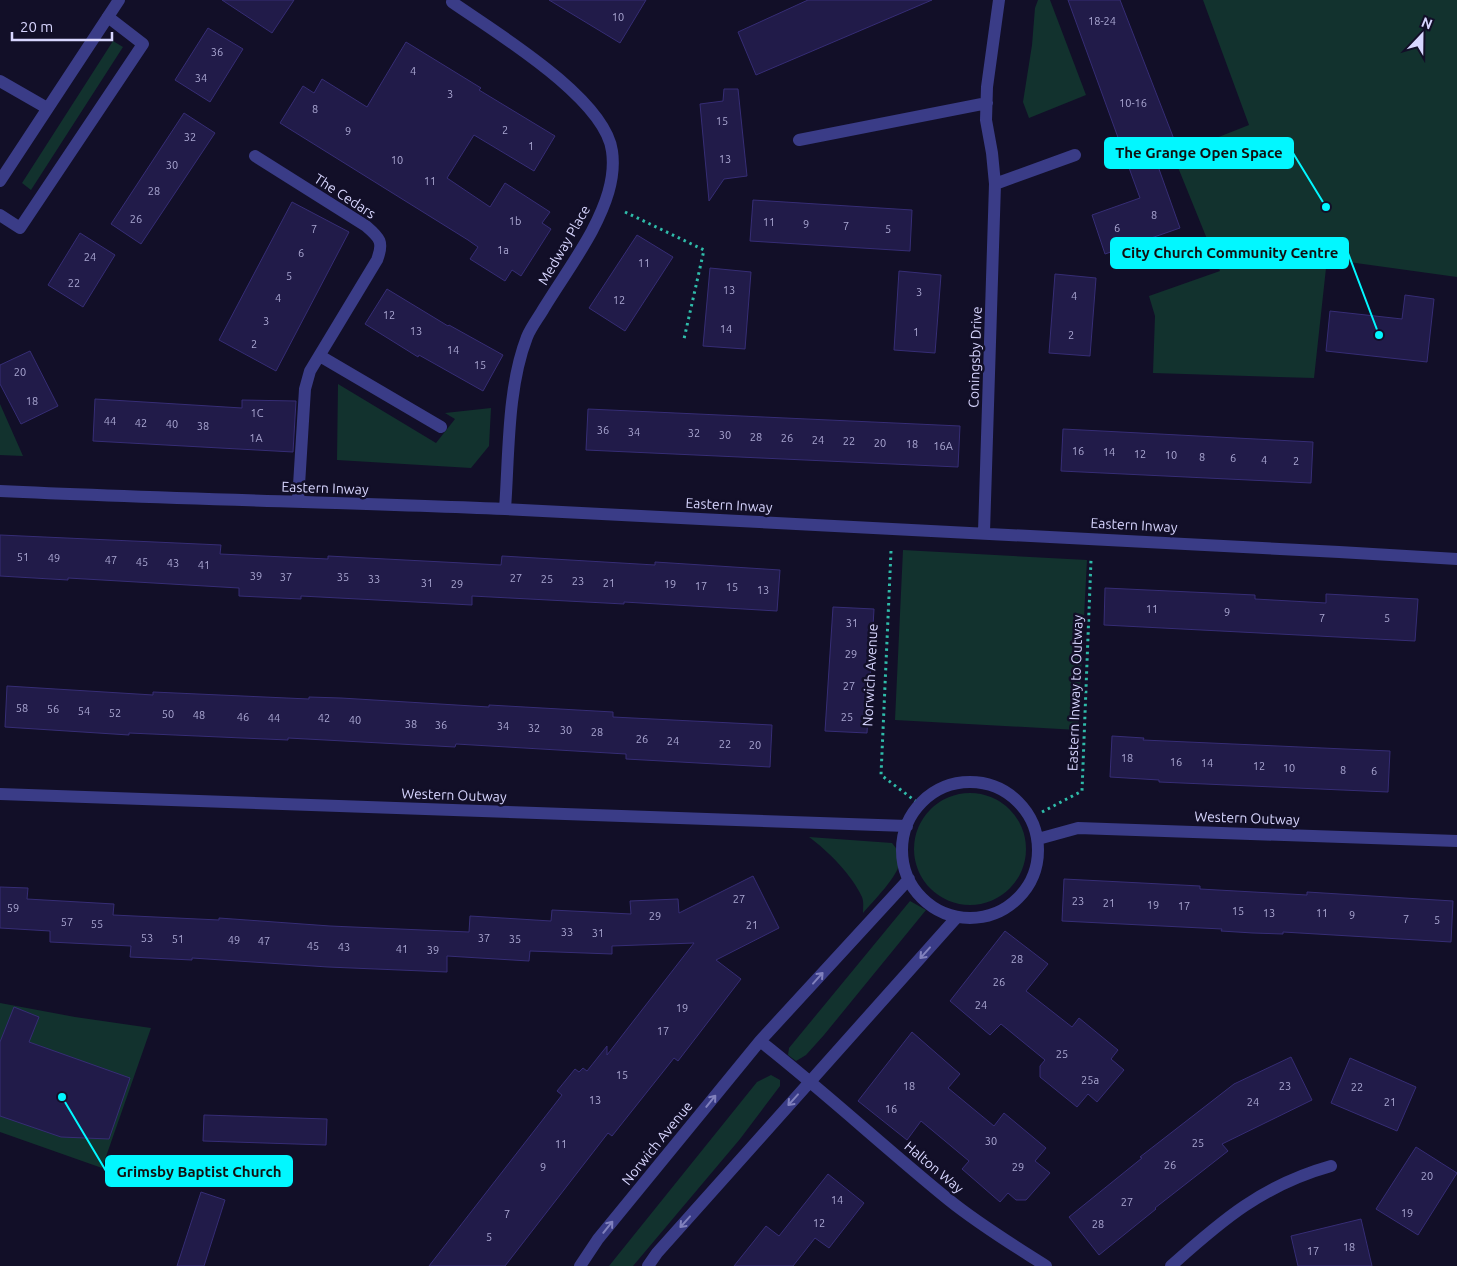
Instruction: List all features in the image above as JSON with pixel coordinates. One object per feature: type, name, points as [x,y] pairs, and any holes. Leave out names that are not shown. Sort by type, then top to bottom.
[{"type":"street","points":[[0,181],[119,0]]},
{"type":"street","name":"Coningsby Drive","points":[[984,532],[995,184],[986,120],[991,51],[999,0]]},
{"type":"street","name":"Medway Place","points":[[452,2],[526,53],[570,88],[602,124],[612,150],[612,178],[604,206],[528,336],[523,349],[513,394],[505,510]]},
{"type":"street","points":[[0,215],[20,228],[144,44],[108,17]]},
{"type":"street","points":[[0,81],[47,108]]},
{"type":"street","points":[[799,140],[987,103]]},
{"type":"street","points":[[995,184],[1075,155]]},
{"type":"street","name":"The Cedars","points":[[255,156],[366,226],[381,241],[381,250],[377,260],[310,371],[304,389],[298,501]]},
{"type":"street","points":[[320,356],[441,427]]},
{"type":"street","name":"Eastern Inway","points":[[0,491],[298,501],[1092,537],[1457,560]]},
{"type":"street","points":[[978,782],[999,788],[1017,800],[1030,818],[1038,839],[1037,864],[1028,888],[1014,902],[997,913],[977,918],[957,917],[937,910],[920,896],[909,878],[902,852],[907,826],[912,814],[920,804],[937,791],[957,783],[978,782]]},
{"type":"street","name":"Western Outway","points":[[0,794],[907,826]]},
{"type":"street","name":"Western Outway","points":[[1038,839],[1078,828],[1457,841]]},
{"type":"street","name":"Norwich Avenue","points":[[580,1266],[598,1239],[760,1041],[909,878]]},
{"type":"street","points":[[648,1266],[657,1253],[957,917]]},
{"type":"street","points":[[760,1041],[811,1080]]},
{"type":"street","name":"Halton Way","points":[[811,1080],[949,1200],[989,1230],[1046,1266]]},
{"type":"street","points":[[1171,1266],[1217,1225],[1244,1206],[1274,1188],[1309,1172],[1331,1166]]},
{"type":"path","points":[[604,206],[630,213],[704,250],[684,339]]},
{"type":"path","name":"Norwich Avenue","points":[[892,528],[881,775],[920,804]]},
{"type":"path","name":"Eastern Inway to Outway","points":[[1030,818],[1082,791],[1092,537]]},
{"type":"green space","points":[[1038,0],[1050,0],[1086,95],[1029,118],[1023,102],[1032,45],[1035,8]]},
{"type":"green space","points":[[1203,0],[1457,0],[1457,277],[1327,259],[1314,378],[1153,373],[1155,316],[1149,296],[1220,271],[1173,155],[1249,125]]},
{"type":"green space","points":[[113,41],[123,47],[31,190],[22,183]]},
{"type":"green space","points":[[338,384],[436,443],[455,419],[445,413],[491,408],[489,446],[471,468],[337,460]]},
{"type":"green space","points":[[0,404],[23,456],[0,455]]},
{"type":"green space","points":[[903,550],[1087,560],[1078,730],[895,720]]},
{"type":"green space","points":[[970,793],[991,797],[1009,810],[1022,828],[1026,849],[1022,870],[1009,888],[991,901],[970,905],[949,901],[931,888],[918,870],[914,849],[918,828],[931,810],[949,797]]},
{"type":"green space","points":[[809,837],[892,843],[897,849],[900,861],[895,874],[863,913],[862,897],[852,880],[824,849]]},
{"type":"green space","points":[[910,901],[926,910],[806,1055],[796,1061],[788,1055],[789,1048]]},
{"type":"green space","points":[[0,1003],[75,1017],[151,1028],[102,1168],[0,1132]]},
{"type":"green space","points":[[771,1075],[780,1080],[780,1086],[740,1139],[633,1266],[609,1266],[757,1082]]},
{"type":"building","points":[[222,0],[294,0],[272,33]]},
{"type":"building","points":[[549,0],[646,0],[620,43]]},
{"type":"building","points":[[808,0],[932,0],[756,75],[738,32]]},
{"type":"building","points":[[1068,0],[1120,0],[1177,147],[1154,155],[1180,228],[1105,254],[1092,215],[1140,198]]},
{"type":"building","points":[[208,28],[243,49],[210,102],[175,80]]},
{"type":"building","points":[[406,42],[481,88],[479,90],[555,136],[534,171],[474,135],[447,178],[490,207],[505,183],[550,212],[542,223],[551,229],[521,276],[512,270],[505,281],[470,259],[478,247],[280,123],[303,86],[314,93],[322,79],[367,107]]},
{"type":"building","points":[[724,89],[738,89],[747,176],[724,179],[709,201],[700,104],[723,101]]},
{"type":"building","points":[[184,113],[215,133],[141,244],[111,224]]},
{"type":"building","points":[[753,200],[912,210],[910,251],[750,241]]},
{"type":"building","points":[[292,202],[349,232],[276,371],[219,340]]},
{"type":"building","points":[[80,233],[115,255],[83,307],[48,285]]},
{"type":"building","points":[[637,235],[673,257],[625,331],[589,308]]},
{"type":"building","points":[[710,268],[751,272],[745,349],[703,346]]},
{"type":"building","points":[[899,271],[941,275],[935,353],[894,350]]},
{"type":"building","points":[[1055,274],[1096,278],[1090,356],[1049,353]]},
{"type":"building","points":[[387,289],[448,326],[503,355],[483,391],[419,355],[418,357],[365,324]]},
{"type":"building","points":[[1405,295],[1434,299],[1427,362],[1326,351],[1330,311],[1402,319]]},
{"type":"building","points":[[30,351],[58,406],[21,424],[0,384],[0,365]]},
{"type":"building","points":[[95,399],[242,408],[242,400],[296,401],[293,452],[93,441]]},
{"type":"building","points":[[588,409],[960,426],[958,467],[586,450]]},
{"type":"building","points":[[1063,429],[1313,442],[1311,483],[1061,471]]},
{"type":"building","points":[[0,535],[221,545],[220,554],[328,559],[328,556],[501,565],[502,556],[655,565],[655,562],[780,570],[777,611],[472,596],[472,605],[301,596],[301,599],[239,596],[239,588],[0,576]]},
{"type":"building","points":[[1105,588],[1255,595],[1255,599],[1326,603],[1326,594],[1418,599],[1415,641],[1104,625]]},
{"type":"building","points":[[833,607],[874,609],[867,733],[825,731]]},
{"type":"building","points":[[7,686],[153,695],[153,692],[309,699],[309,697],[341,698],[489,707],[489,705],[613,712],[613,717],[772,725],[770,767],[626,759],[626,754],[456,744],[455,747],[288,738],[288,740],[129,733],[129,735],[5,727]]},
{"type":"building","points":[[1112,736],[1144,738],[1143,740],[1390,751],[1388,792],[1159,782],[1159,780],[1110,777]]},
{"type":"building","points":[[753,876],[779,928],[716,960],[741,979],[678,1061],[674,1058],[612,1136],[608,1133],[505,1266],[429,1266],[562,1095],[557,1091],[575,1069],[579,1072],[583,1068],[587,1071],[607,1046],[607,1055],[694,943],[612,946],[612,954],[530,951],[529,961],[447,956],[447,972],[328,967],[192,958],[192,960],[130,957],[131,946],[50,942],[50,931],[0,928],[0,887],[28,888],[27,899],[114,904],[113,915],[219,920],[219,918],[330,926],[469,932],[470,916],[551,921],[552,910],[631,914],[630,901],[678,899],[679,913]]},
{"type":"building","points":[[1064,879],[1200,886],[1200,889],[1307,895],[1307,892],[1453,901],[1451,942],[1283,932],[1283,934],[1253,933],[1221,931],[1222,929],[1062,921]]},
{"type":"building","points":[[1005,931],[1048,964],[1026,991],[1072,1027],[1079,1018],[1118,1050],[1111,1059],[1124,1070],[1097,1102],[1088,1094],[1077,1107],[1040,1077],[1040,1066],[1045,1060],[1001,1024],[990,1035],[950,1001]]},
{"type":"building","points":[[14,1007],[39,1017],[29,1042],[130,1078],[109,1139],[61,1137],[0,1116],[0,1042]]},
{"type":"building","points":[[912,1032],[960,1074],[948,1088],[994,1126],[1004,1113],[1046,1148],[1035,1161],[1050,1173],[1026,1200],[1016,1200],[1008,1193],[1000,1202],[962,1169],[969,1161],[921,1121],[907,1140],[858,1101]]},
{"type":"building","points":[[1291,1057],[1312,1100],[1222,1144],[1228,1151],[1099,1255],[1069,1217],[1142,1158],[1140,1157],[1234,1084]]},
{"type":"building","points":[[1350,1058],[1416,1087],[1397,1131],[1331,1103]]},
{"type":"building","points":[[204,1115],[327,1119],[326,1145],[203,1141]]},
{"type":"building","points":[[1416,1147],[1457,1173],[1418,1235],[1376,1209]]},
{"type":"building","points":[[828,1174],[864,1203],[829,1248],[815,1238],[793,1266],[734,1266],[766,1226],[779,1236]]},
{"type":"building","points":[[201,1192],[225,1200],[204,1266],[177,1266]]},
{"type":"building","points":[[1361,1219],[1372,1266],[1298,1266],[1291,1236]]},
{"type":"place","name":"The Grange Open Space","points":[[1326,207]]},
{"type":"place","name":"City Church Community Centre","points":[[1379,335]]},
{"type":"place","name":"Grimsby Baptist Church","points":[[62,1097]]}]
